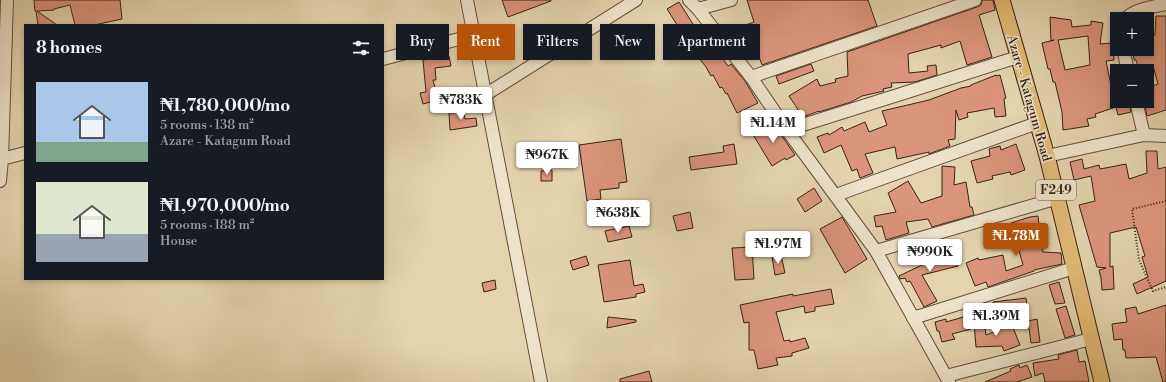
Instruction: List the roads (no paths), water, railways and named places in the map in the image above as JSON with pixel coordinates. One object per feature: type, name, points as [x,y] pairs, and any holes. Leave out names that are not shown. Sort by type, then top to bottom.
[{"type":"main road","name":"Azare - Katagum Road","points":[[1002,0],[1058,198],[1091,338],[1099,381]]},
{"type":"street","points":[[0,181],[7,0]]},
{"type":"street","points":[[467,0],[472,24]]},
{"type":"street","points":[[485,95],[636,0]]},
{"type":"street","points":[[689,0],[698,9],[751,77],[787,130],[876,251],[948,379],[1091,338]]},
{"type":"street","points":[[698,9],[731,0]]},
{"type":"street","points":[[751,77],[975,0]]},
{"type":"street","points":[[1136,12],[1166,4]]},
{"type":"street","points":[[384,59],[457,39]]},
{"type":"street","points":[[787,130],[1018,57]]},
{"type":"street","points":[[479,60],[541,382]]},
{"type":"street","points":[[1138,108],[1144,135]]},
{"type":"street","points":[[836,195],[1037,123]]},
{"type":"street","points":[[1047,156],[1144,135],[1166,136]]},
{"type":"street","points":[[2,159],[24,152]]},
{"type":"street","points":[[876,251],[1058,198]]},
{"type":"street","points":[[913,318],[1074,268]]}]
